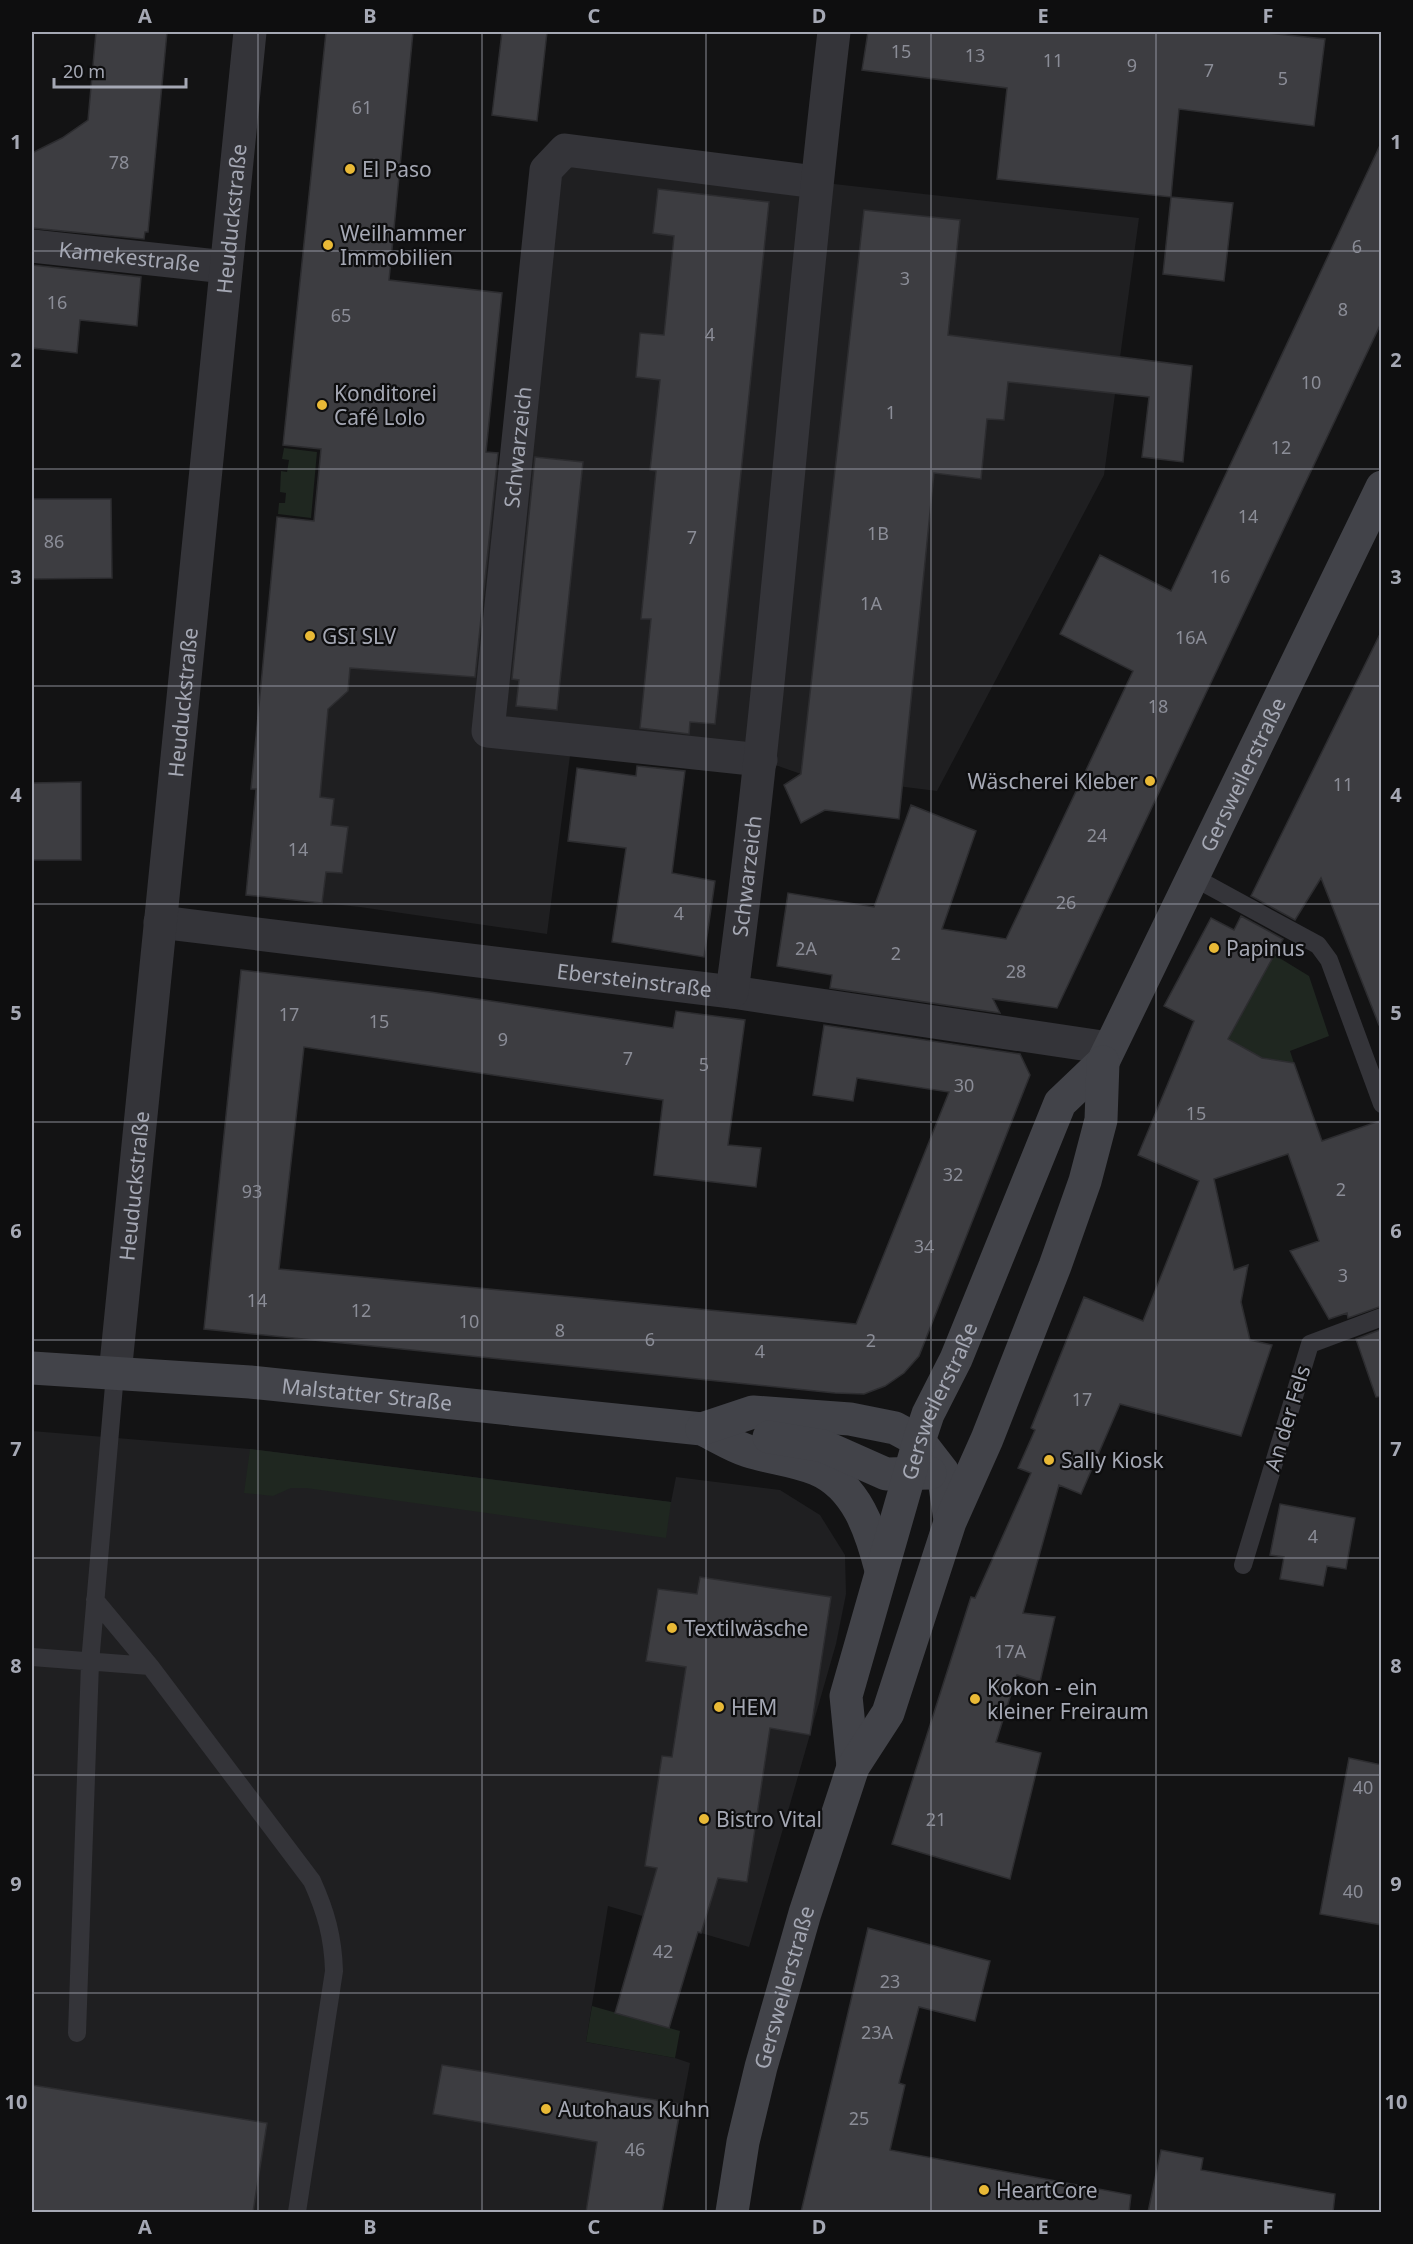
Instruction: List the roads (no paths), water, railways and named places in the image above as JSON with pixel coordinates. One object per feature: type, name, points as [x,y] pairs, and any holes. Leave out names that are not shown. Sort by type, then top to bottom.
[{"type":"main road","name":"Gersweilerstraße","points":[[853,1767],[846,1696],[928,1414],[956,1359],[1060,1103],[1106,1055],[1382,487]]},
{"type":"main road","name":"Gersweilerstraße","points":[[732,2212],[760,2067],[805,1913],[853,1767],[888,1713],[950,1521],[987,1439],[1055,1266],[1084,1181],[1101,1120],[1106,1055]]},
{"type":"main road","name":"Malstatter Straße","points":[[32,1368],[250,1382],[702,1429],[747,1451],[817,1469],[839,1484],[857,1503],[875,1544],[881,1570]]},
{"type":"main road","name":"Malstatter Straße","points":[[702,1429],[753,1412],[850,1419],[895,1428],[919,1441]]},
{"type":"main road","points":[[702,1429],[823,1446],[886,1474],[909,1475],[943,1472],[987,1439]]},
{"type":"main road","points":[[919,1441],[943,1472],[950,1521]]},
{"type":"street","name":"Heuduckstraße","points":[[115,1374],[250,32]]},
{"type":"street","name":"Schwarzeich","points":[[732,992],[761,760],[816,182],[834,32]]},
{"type":"street","name":"Schwarzeich","points":[[761,760],[488,731],[489,719],[546,170],[565,150],[816,182]]},
{"type":"street","name":"Kamekestraße","points":[[32,246],[226,267]]},
{"type":"street","name":"Ebersteinstraße","points":[[160,922],[732,992],[1106,1055]]},
{"type":"lane","points":[[1193,877],[1318,945],[1329,960],[1382,1104]]},
{"type":"lane","name":"An der Fels","points":[[1243,1565],[1310,1344],[1382,1317]]},
{"type":"lane","points":[[77,2033],[90,1663],[115,1374]]},
{"type":"lane","points":[[95,1600],[150,1666],[312,1881],[326,1913],[333,1939],[334,1971],[297,2212]]},
{"type":"lane","points":[[32,1658],[150,1666]]},
{"type":"place","name":"El Paso","points":[[350,169]]},
{"type":"place","name":"Weilhammer Immobilien","points":[[328,245]]},
{"type":"place","name":"Konditorei Café Lolo","points":[[322,405]]},
{"type":"place","name":"GSI SLV","points":[[310,636]]},
{"type":"place","name":"Wäscherei Kleber","points":[[1150,781]]},
{"type":"place","name":"Papinus","points":[[1214,948]]},
{"type":"place","name":"Sally Kiosk","points":[[1049,1460]]},
{"type":"place","name":"Textilwäsche","points":[[672,1628]]},
{"type":"place","name":"Kokon - ein kleiner Freiraum","points":[[975,1699]]},
{"type":"place","name":"HEM","points":[[719,1707]]},
{"type":"place","name":"Bistro Vital","points":[[704,1819]]},
{"type":"place","name":"Autohaus Kuhn","points":[[546,2109]]},
{"type":"place","name":"HeartCore","points":[[984,2190]]}]
